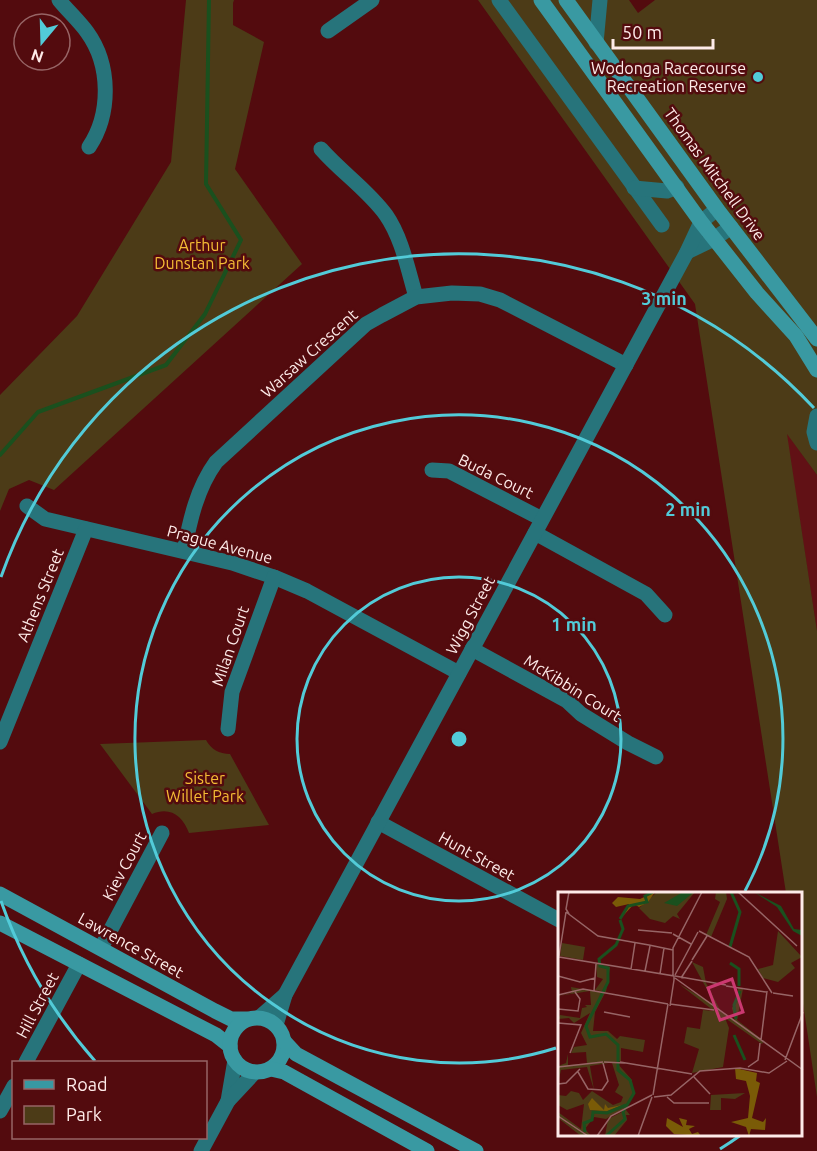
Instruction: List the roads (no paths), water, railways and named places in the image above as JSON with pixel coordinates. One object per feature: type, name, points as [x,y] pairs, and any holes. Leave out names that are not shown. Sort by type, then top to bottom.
[{"type":"street","points":[[59,0],[88,33],[102,64],[105,105],[97,135],[89,147]]},
{"type":"street","points":[[328,32],[372,0]]},
{"type":"street","points":[[499,0],[662,225]]},
{"type":"street","points":[[541,0],[701,222],[757,293],[796,336],[817,370]]},
{"type":"street","name":"Thomas Mitchell Drive","points":[[566,0],[731,227],[817,339]]},
{"type":"street","points":[[596,43],[600,0]]},
{"type":"street","points":[[321,149],[338,168],[372,198],[387,217],[403,254],[416,297]]},
{"type":"street","points":[[634,188],[667,191],[677,187],[688,168]]},
{"type":"street","name":"Wigg Street","points":[[276,1025],[285,995],[687,252],[701,222],[717,208]]},
{"type":"street","points":[[687,252],[714,239],[731,227]]},
{"type":"street","name":"Warsaw Crescent","points":[[184,551],[190,521],[200,493],[216,462],[366,324],[416,297],[452,293],[480,294],[500,300],[626,365]]},
{"type":"street","points":[[817,416],[814,434],[817,443]]},
{"type":"street","name":"Buda Court","points":[[432,470],[449,471],[542,519]]},
{"type":"street","name":"Prague Avenue","points":[[27,506],[45,519],[232,563],[274,577],[307,591],[459,673]]},
{"type":"street","name":"Athens Street","points":[[0,742],[86,529]]},
{"type":"street","points":[[535,534],[646,594],[665,615]]},
{"type":"street","name":"Milan Court","points":[[228,729],[232,692],[274,577]]},
{"type":"street","name":"McKibbin Court","points":[[472,649],[567,701],[581,714],[656,757]]},
{"type":"street","name":"Hunt Street","points":[[378,822],[558,919]]},
{"type":"street","name":"Kiev Court","points":[[101,948],[162,833]]},
{"type":"street","name":"Lawrence Street","points":[[0,894],[231,1019],[253,1018]]},
{"type":"street","points":[[0,923],[216,1035],[240,1066],[255,1072],[271,1069],[284,1072],[296,1081],[427,1151]]},
{"type":"street","name":"Hill Street","points":[[27,1061],[79,964]]},
{"type":"street","name":"Wigg Street","points":[[253,1018],[285,995]]},
{"type":"street","points":[[228,1101],[234,1030],[253,1018],[269,1020],[276,1025],[284,1041],[296,1053],[476,1151]]},
{"type":"street","points":[[271,1069],[282,1057],[284,1041]]},
{"type":"street","points":[[201,1151],[228,1101],[255,1072]]},
{"type":"street","points":[[0,1112],[12,1090]]},
{"type":"waterway","points":[[0,455],[38,412],[166,365],[205,314],[241,240],[206,184],[209,0]]},
{"type":"place","name":"Wodonga Racecourse Recreation Reserve","points":[[758,77]]},
{"type":"park label","name":"Arthur Dunstan Park","points":[[202,254]]},
{"type":"park label","name":"Sister Willet Park","points":[[205,787]]}]
